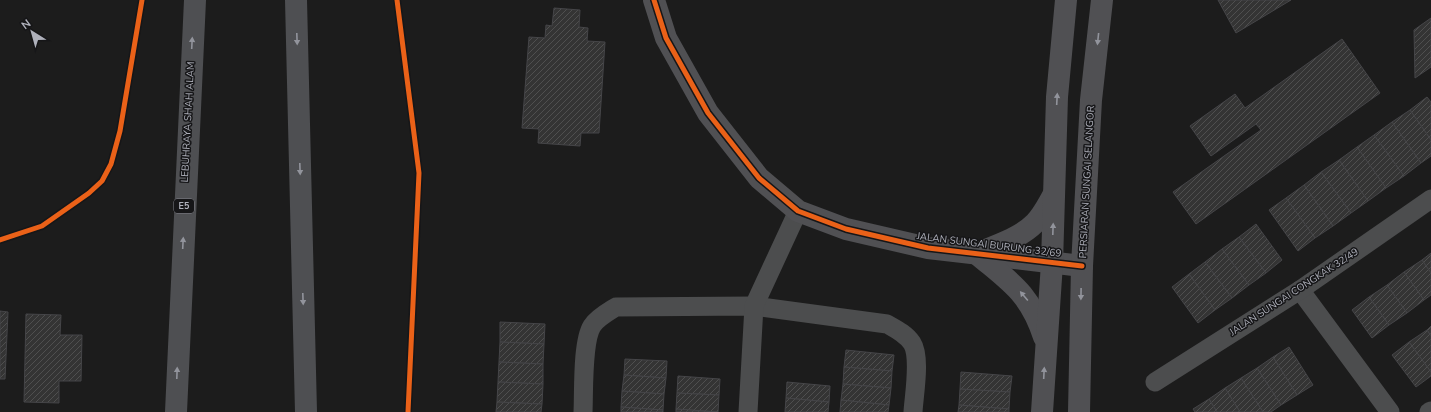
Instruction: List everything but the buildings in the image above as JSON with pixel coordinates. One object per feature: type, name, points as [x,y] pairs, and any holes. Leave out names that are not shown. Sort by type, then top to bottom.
[{"type":"highway","name":"LEBUHRAYA SHAH ALAM","points":[[176,412],[195,0]]},
{"type":"highway","points":[[296,0],[306,412]]},
{"type":"main road","name":"JALAN SUNGAI BURUNG 32/69","points":[[654,0],[666,38],[708,113],[760,178],[798,211],[846,229],[928,248],[1082,266]]},
{"type":"main road","points":[[1042,412],[1052,263],[1057,97],[1066,0]]},
{"type":"main road","name":"PERSIARAN SUNGAI SELANGOR","points":[[1079,412],[1082,266],[1091,100],[1102,0]]},
{"type":"main road","points":[[1046,344],[1030,304],[1014,284],[976,254],[1014,238],[1028,229],[1036,222],[1054,194]]},
{"type":"street","name":"JALAN SUNGAI CONGKAK 32/49","points":[[1155,382],[1300,290],[1431,199]]},
{"type":"street","points":[[748,412],[754,306],[798,211]]},
{"type":"street","points":[[1300,290],[1390,412]]},
{"type":"street","points":[[583,412],[587,341],[592,326],[616,307],[754,306],[887,324],[899,330],[912,344],[916,360],[913,412]]},
{"type":"cycle path","points":[[0,240],[42,226],[89,193],[102,181],[111,164],[120,131],[142,0]]},
{"type":"cycle path","points":[[397,0],[419,173],[408,412]]},
{"type":"cycle path","points":[[654,0],[666,38],[708,113],[759,178],[798,211],[846,229],[928,248],[1082,266]]}]
